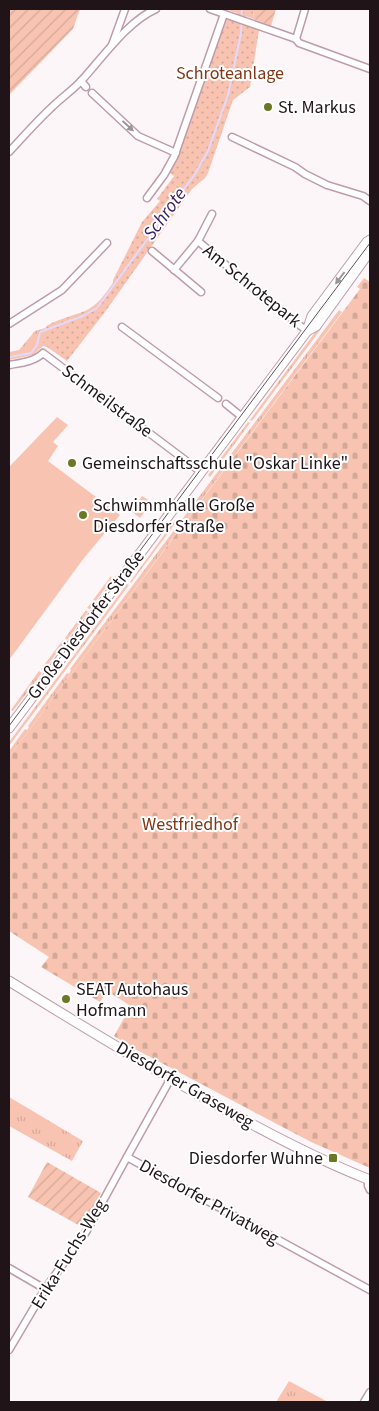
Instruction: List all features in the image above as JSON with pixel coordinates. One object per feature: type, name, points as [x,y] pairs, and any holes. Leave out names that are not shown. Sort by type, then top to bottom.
[{"type":"main road","name":"Große Diesdorfer Straße","points":[[9,728],[307,331],[312,316],[370,240]]},
{"type":"main road","name":"Große Diesdorfer Straße","points":[[307,331],[316,326],[370,252]]},
{"type":"main road","name":"Diesdorfer Graseweg","points":[[9,981],[171,1078],[270,1134],[369,1180]]},
{"type":"street","points":[[112,47],[125,9]]},
{"type":"street","points":[[9,152],[50,108],[81,81],[137,21],[148,12],[156,9]]},
{"type":"street","points":[[210,9],[296,39],[300,43],[370,69]]},
{"type":"street","points":[[296,39],[305,9]]},
{"type":"street","points":[[147,198],[164,175],[176,153],[224,14]]},
{"type":"street","points":[[81,81],[86,87]]},
{"type":"street","points":[[92,93],[138,136],[176,153]]},
{"type":"street","points":[[232,137],[295,167],[327,185],[364,196],[370,200]]},
{"type":"street","name":"Am Schrotepark","points":[[174,270],[198,241],[212,214]]},
{"type":"street","name":"Am Schrotepark","points":[[198,241],[262,296],[307,331]]},
{"type":"street","points":[[9,324],[59,292],[107,243]]},
{"type":"street","name":"Am Schrotepark","points":[[152,251],[201,292]]},
{"type":"street","points":[[122,327],[218,398]]},
{"type":"street","name":"Schmeilstraße","points":[[9,365],[34,359],[43,353],[201,472]]},
{"type":"street","points":[[226,404],[242,417]]},
{"type":"street","name":"Diesdorfer Privatweg","points":[[171,1078],[127,1157],[370,1290]]},
{"type":"street","name":"Erika-Fuchs-Weg","points":[[9,1350],[45,1290],[86,1232],[127,1157]]},
{"type":"street","name":"Diesdorfer Graseweg","points":[[369,1180],[368,1186],[370,1190]]},
{"type":"street","points":[[9,1268],[45,1290]]},
{"type":"street","points":[[364,1402],[370,1392]]},
{"type":"green space","points":[[9,9],[80,9],[73,29],[9,95]]},
{"type":"green space","name":"Schroteanlage","points":[[225,9],[253,9],[254,19],[246,16],[246,26],[259,30],[250,87],[233,100],[205,178],[192,189],[105,312],[67,361],[43,346],[45,329],[52,323],[90,309],[101,299],[113,283],[142,222],[160,201],[157,199],[174,176],[169,172],[177,156],[226,19],[236,22],[237,13]]},
{"type":"green space","points":[[253,9],[276,9],[271,26],[254,19]]},
{"type":"green space","name":"Westfriedhof","points":[[364,278],[370,282],[370,1168],[311,1142],[114,1036],[131,1006],[107,991],[100,1002],[41,967],[49,957],[9,931],[9,757],[360,289],[357,287]]},
{"type":"green space","points":[[339,310],[342,312],[9,757],[9,751],[25,729],[27,730],[67,673],[69,674],[70,669]]},
{"type":"green space","points":[[319,327],[321,329],[252,421],[250,420]]},
{"type":"green space","points":[[45,328],[43,346],[33,355],[9,360],[9,352],[19,350],[35,331]]},
{"type":"green space","points":[[57,417],[68,425],[53,442],[58,446],[48,461],[120,515],[84,558],[9,660],[9,467]]},
{"type":"green space","points":[[248,422],[250,423],[210,477],[208,475]]},
{"type":"green space","points":[[142,496],[152,502],[140,518],[131,511]]},
{"type":"green space","points":[[175,520],[177,521],[131,583],[130,582]]},
{"type":"green space","points":[[111,576],[112,579],[90,609],[87,608]]},
{"type":"green space","points":[[127,584],[129,585],[9,746],[9,742]]},
{"type":"green space","points":[[86,610],[88,612],[67,640],[65,638]]},
{"type":"green space","points":[[63,640],[65,642],[43,671],[41,669]]},
{"type":"green space","points":[[39,671],[42,673],[13,711],[11,710]]},
{"type":"green space","points":[[9,1097],[83,1141],[72,1161],[9,1126]]},
{"type":"green space","points":[[47,1162],[101,1193],[82,1227],[28,1197]]},
{"type":"green space","points":[[289,1381],[328,1402],[276,1402]]},
{"type":"waterway","name":"Schrote","points":[[9,357],[31,353],[37,345],[40,332],[83,316],[97,308],[195,174],[208,151],[228,95],[241,33],[242,9]]},
{"type":"tram line","points":[[9,726],[370,243]]},
{"type":"place","name":"St. Markus","points":[[268,107]]},
{"type":"place","name":"Gemeinschaftsschule \"Oskar Linke\"","points":[[72,463]]},
{"type":"place","name":"Schwimmhalle Große Diesdorfer Straße","points":[[83,515]]},
{"type":"place","name":"SEAT Autohaus Hofmann","points":[[66,999]]},
{"type":"place","name":"Diesdorfer Wuhne","points":[[333,1158]]}]
